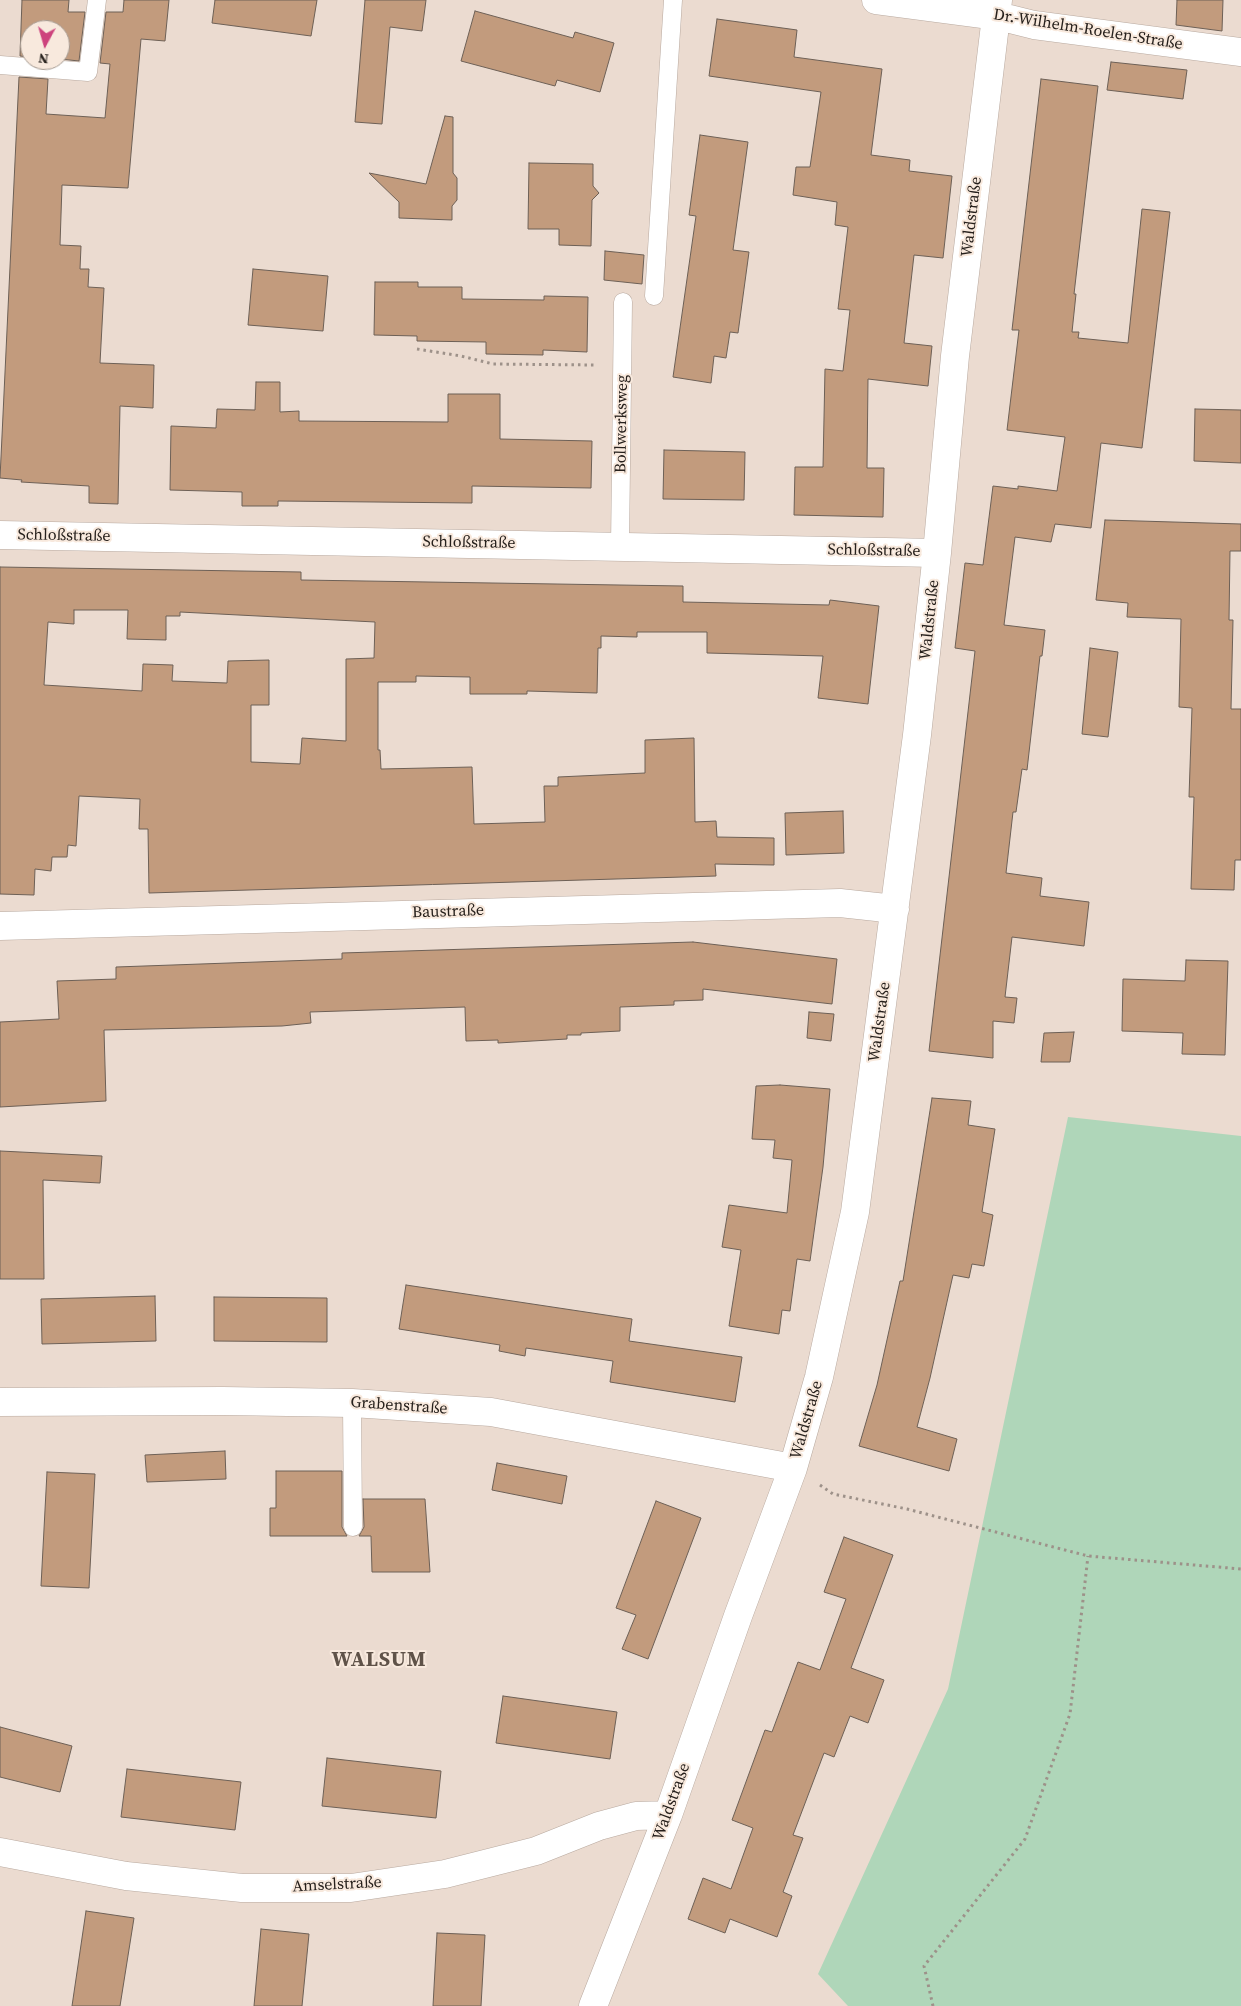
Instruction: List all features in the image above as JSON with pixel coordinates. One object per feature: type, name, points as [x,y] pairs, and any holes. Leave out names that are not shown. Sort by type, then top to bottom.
[{"type":"street","name":"Dr.-Wilhelm-Roelen-Straße","points":[[876,0],[998,8],[1034,26],[1241,52]]},
{"type":"street","name":"Waldstraße","points":[[593,2006],[668,1815],[738,1616],[793,1468],[819,1377],[855,1212],[896,909],[937,553],[955,356],[998,8]]},
{"type":"street","name":"Schloßstraße","points":[[0,535],[937,553]]},
{"type":"street","name":"Baustraße","points":[[0,926],[840,903],[896,909]]},
{"type":"street","name":"Grabenstraße","points":[[0,1402],[223,1401],[352,1403],[491,1412],[793,1468]]},
{"type":"street","name":"Amselstraße","points":[[0,1852],[136,1877],[242,1888],[350,1888],[445,1874],[536,1851],[599,1826],[636,1816],[668,1815]]},
{"type":"lane","points":[[0,66],[88,72],[97,0]]},
{"type":"lane","points":[[654,296],[673,0]]},
{"type":"lane","name":"Bollwerksweg","points":[[620,546],[623,302]]},
{"type":"lane","points":[[352,1403],[354,1527]]},
{"type":"path","points":[[417,350],[461,356],[493,364],[623,366]]},
{"type":"path","points":[[793,1468],[833,1494],[907,1509],[1088,1556],[1241,1569]]},
{"type":"path","points":[[933,2006],[924,1966],[1025,1840],[1070,1714],[1088,1556]]},
{"type":"green space","points":[[1068,1117],[1241,1136],[1241,2006],[848,2006],[818,1974],[948,1689]]},
{"type":"building","points":[[22,0],[69,0],[68,12],[85,12],[79,61],[70,60],[70,20],[21,20]]},
{"type":"building","points":[[124,0],[169,0],[165,41],[141,39],[128,188],[62,185],[60,245],[81,246],[80,269],[89,269],[88,287],[104,288],[100,363],[154,365],[153,408],[120,406],[118,504],[89,503],[89,486],[21,482],[22,480],[0,478],[19,77],[48,79],[46,114],[105,118],[110,64],[100,63],[106,12],[123,12]]},
{"type":"building","points":[[215,0],[317,0],[311,36],[212,23]]},
{"type":"building","points":[[365,0],[426,0],[422,31],[390,27],[382,124],[355,122]]},
{"type":"building","points":[[1177,0],[1223,0],[1222,31],[1176,25]]},
{"type":"building","points":[[475,11],[573,38],[575,32],[614,43],[600,92],[557,80],[555,86],[461,61]]},
{"type":"building","points":[[717,19],[797,30],[794,57],[882,69],[871,155],[910,160],[909,171],[952,176],[943,258],[914,255],[904,343],[932,346],[928,386],[868,379],[867,468],[884,468],[883,517],[794,515],[795,467],[823,467],[825,369],[843,371],[850,310],[838,309],[848,227],[835,225],[837,202],[793,195],[796,167],[810,167],[821,92],[709,76]]},
{"type":"building","points":[[1111,62],[1187,70],[1183,99],[1107,90]]},
{"type":"building","points":[[1041,79],[1098,86],[1074,294],[1076,294],[1072,332],[1079,332],[1078,338],[1128,343],[1142,209],[1170,212],[1142,448],[1101,443],[1091,528],[1055,524],[1051,542],[1015,537],[1004,625],[1045,630],[1042,656],[1040,656],[1027,770],[1022,769],[1016,812],[1013,812],[1006,873],[1042,878],[1040,896],[1089,902],[1084,946],[1012,937],[1005,997],[1017,998],[1014,1023],[993,1021],[993,1058],[929,1051],[975,651],[955,648],[965,563],[983,565],[993,486],[1018,489],[1018,486],[1057,491],[1065,437],[1007,430],[1019,330],[1012,330]]},
{"type":"building","points":[[445,116],[453,117],[453,173],[457,178],[457,200],[452,206],[452,220],[399,218],[399,202],[369,173],[426,184]]},
{"type":"building","points":[[700,135],[748,142],[733,250],[749,252],[738,333],[730,332],[726,358],[714,356],[711,383],[673,377],[696,216],[689,215]]},
{"type":"building","points":[[529,163],[593,164],[593,186],[599,193],[592,200],[591,246],[559,245],[559,229],[528,229]]},
{"type":"building","points":[[605,251],[644,255],[642,284],[604,280]]},
{"type":"building","points":[[253,269],[328,276],[323,331],[248,325]]},
{"type":"building","points":[[375,282],[418,282],[418,287],[462,287],[462,299],[544,300],[544,296],[588,297],[587,352],[543,350],[543,355],[486,354],[486,342],[417,341],[417,336],[374,335]]},
{"type":"building","points":[[256,382],[280,382],[280,412],[299,411],[299,421],[448,422],[448,394],[500,394],[500,439],[592,441],[591,488],[472,486],[472,503],[278,501],[278,506],[242,506],[242,492],[170,490],[171,426],[216,428],[217,409],[255,410]]},
{"type":"building","points":[[1195,409],[1241,410],[1241,463],[1194,461]]},
{"type":"building","points":[[664,450],[745,452],[744,500],[663,499]]},
{"type":"building","points":[[1105,520],[1241,524],[1241,551],[1230,551],[1229,620],[1233,620],[1231,709],[1241,709],[1241,860],[1235,860],[1234,890],[1191,889],[1194,797],[1189,797],[1192,708],[1179,707],[1181,619],[1127,617],[1128,603],[1096,600]]},
{"type":"building","points":[[0,567],[301,572],[301,580],[683,586],[683,602],[829,605],[830,600],[879,606],[868,704],[818,698],[823,656],[707,653],[707,632],[637,632],[637,637],[601,636],[601,648],[598,648],[597,693],[527,691],[527,694],[470,694],[470,677],[416,676],[416,682],[378,682],[378,750],[380,750],[381,769],[472,767],[474,824],[545,822],[544,786],[558,786],[558,777],[645,773],[645,740],[694,738],[695,822],[716,821],[717,837],[774,838],[774,865],[715,864],[716,876],[149,893],[148,829],[139,829],[140,799],[79,796],[76,846],[68,845],[67,857],[52,857],[51,871],[35,869],[34,895],[0,894]],"holes":[[[74,610],[128,610],[127,639],[166,640],[166,616],[180,616],[180,612],[375,622],[374,658],[346,659],[346,741],[302,738],[300,764],[251,762],[251,705],[269,705],[269,660],[228,661],[227,683],[172,681],[173,665],[143,664],[142,691],[44,685],[48,622],[74,624]]]},
{"type":"building","points":[[1090,648],[1118,652],[1108,737],[1082,734]]},
{"type":"building","points":[[843,811],[844,853],[786,855],[785,813]]},
{"type":"building","points":[[693,942],[837,959],[832,1004],[703,989],[703,1000],[674,1001],[674,1005],[620,1007],[620,1031],[567,1035],[567,1039],[498,1043],[498,1040],[466,1041],[465,1007],[310,1012],[311,1023],[282,1026],[104,1030],[106,1101],[0,1107],[0,1022],[59,1019],[57,981],[116,979],[116,967],[342,959],[342,953]]},
{"type":"building","points":[[1186,960],[1228,961],[1225,1055],[1182,1054],[1183,1033],[1122,1031],[1123,979],[1185,981]]},
{"type":"building","points":[[809,1012],[834,1014],[831,1041],[807,1038]]},
{"type":"building","points":[[1074,1032],[1070,1062],[1041,1062],[1044,1033]]},
{"type":"building","points":[[780,1085],[830,1089],[823,1167],[810,1261],[797,1259],[790,1311],[782,1310],[779,1334],[729,1326],[741,1250],[722,1247],[729,1205],[787,1213],[792,1160],[773,1158],[775,1140],[752,1139],[756,1086]]},
{"type":"building","points":[[932,1098],[971,1101],[968,1125],[995,1129],[982,1212],[993,1215],[984,1266],[972,1264],[969,1278],[953,1275],[917,1427],[957,1439],[949,1471],[859,1446],[877,1385],[900,1281],[903,1281]]},
{"type":"building","points":[[0,1151],[102,1156],[100,1183],[43,1180],[44,1279],[0,1279]]},
{"type":"building","points":[[406,1285],[632,1319],[629,1341],[742,1357],[735,1402],[610,1382],[613,1361],[526,1348],[525,1356],[499,1351],[500,1345],[399,1329]]},
{"type":"building","points":[[155,1296],[156,1341],[42,1344],[41,1299]]},
{"type":"building","points":[[214,1297],[327,1298],[327,1342],[214,1341]]},
{"type":"building","points":[[225,1451],[226,1479],[147,1482],[145,1455]]},
{"type":"building","points":[[497,1463],[567,1476],[562,1504],[492,1490]]},
{"type":"building","points":[[276,1471],[342,1471],[342,1527],[347,1536],[270,1536],[270,1508],[276,1508]]},
{"type":"building","points":[[47,1472],[95,1474],[89,1588],[41,1586]]},
{"type":"building","points":[[363,1499],[425,1499],[430,1572],[372,1572],[371,1536],[359,1536],[364,1527]]},
{"type":"building","points":[[656,1501],[701,1518],[648,1659],[622,1649],[636,1615],[616,1608]]},
{"type":"building","points":[[844,1537],[893,1555],[851,1668],[884,1680],[868,1723],[850,1716],[834,1757],[824,1753],[793,1835],[803,1838],[783,1892],[792,1896],[777,1937],[730,1919],[725,1933],[688,1919],[703,1878],[731,1889],[753,1828],[732,1820],[765,1730],[772,1732],[798,1662],[820,1670],[846,1599],[824,1592]]},
{"type":"building","points":[[503,1696],[617,1712],[610,1759],[496,1743]]},
{"type":"building","points":[[0,1727],[72,1746],[60,1792],[0,1777]]},
{"type":"building","points":[[327,1758],[441,1771],[436,1818],[322,1806]]},
{"type":"building","points":[[127,1769],[241,1782],[235,1830],[121,1817]]},
{"type":"building","points":[[86,1911],[134,1918],[120,2006],[72,2006]]},
{"type":"building","points":[[261,1929],[309,1934],[302,2006],[254,2006]]},
{"type":"building","points":[[437,1933],[485,1935],[481,2006],[433,2006]]},
{"type":"district","name":"WALSUM","points":[[379,1661]]}]
